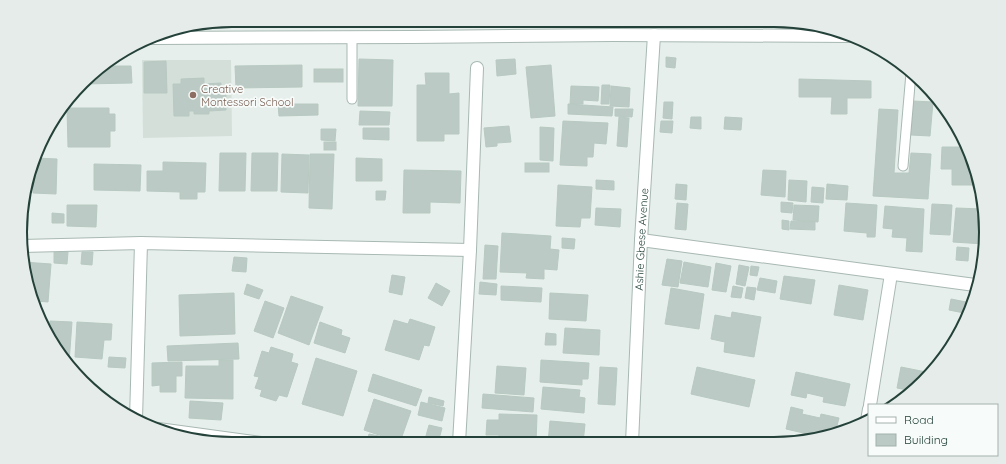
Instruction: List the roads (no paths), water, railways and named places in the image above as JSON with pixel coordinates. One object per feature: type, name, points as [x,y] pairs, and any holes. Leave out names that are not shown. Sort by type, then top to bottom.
[{"type":"street","points":[[166,38],[654,35],[833,36]]},
{"type":"street","name":"Ashie Gbese Avenue","points":[[632,437],[641,240],[654,35]]},
{"type":"street","points":[[460,437],[470,250],[477,68]]},
{"type":"street","points":[[641,240],[972,284]]},
{"type":"street","points":[[27,246],[141,243],[470,250]]},
{"type":"street","points":[[136,414],[141,243]]},
{"type":"street","points":[[870,404],[891,274]]},
{"type":"lane","points":[[352,37],[352,99]]},
{"type":"lane","points":[[903,166],[910,79]]},
{"type":"place","name":"Creative Montessori School","points":[[193,95]]}]
